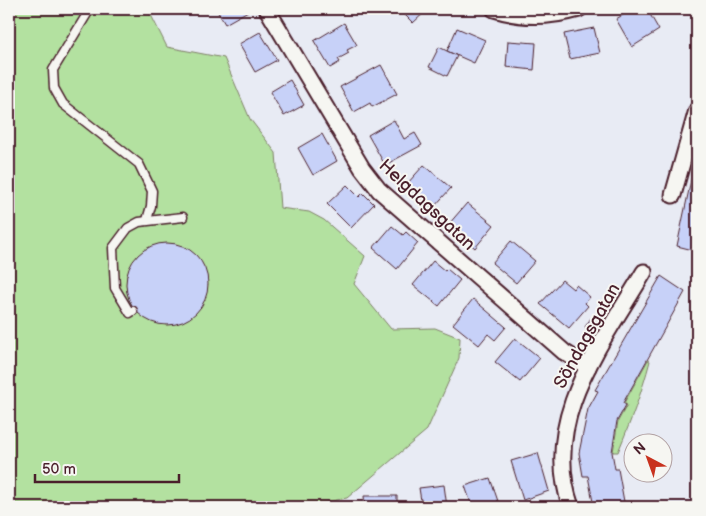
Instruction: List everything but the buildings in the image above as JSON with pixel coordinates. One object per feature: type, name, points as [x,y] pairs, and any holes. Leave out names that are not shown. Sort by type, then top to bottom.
[{"type":"street","name":"Helgdagsgatan","points":[[267,9],[362,168],[379,190],[564,352],[588,367]]},
{"type":"street","points":[[494,9],[508,14],[537,16],[579,9]]},
{"type":"street","points":[[674,195],[697,110]]},
{"type":"street","name":"Söndagsgatan","points":[[571,507],[562,471],[562,448],[570,405],[588,367],[644,272]]},
{"type":"lane","points":[[90,9],[53,70],[54,88],[63,104],[139,164],[152,191],[151,206],[147,220]]},
{"type":"lane","points":[[133,311],[130,313],[115,288],[113,248],[128,228],[147,220],[183,217]]},
{"type":"green space","points":[[9,9],[148,9],[167,47],[224,58],[250,119],[276,153],[280,208],[309,212],[324,220],[365,256],[354,284],[391,329],[435,328],[460,338],[459,358],[427,430],[347,498],[302,507],[9,507]]},
{"type":"green space","points":[[648,360],[650,361],[640,396],[618,452],[613,452],[618,421],[627,405],[624,403]]}]
